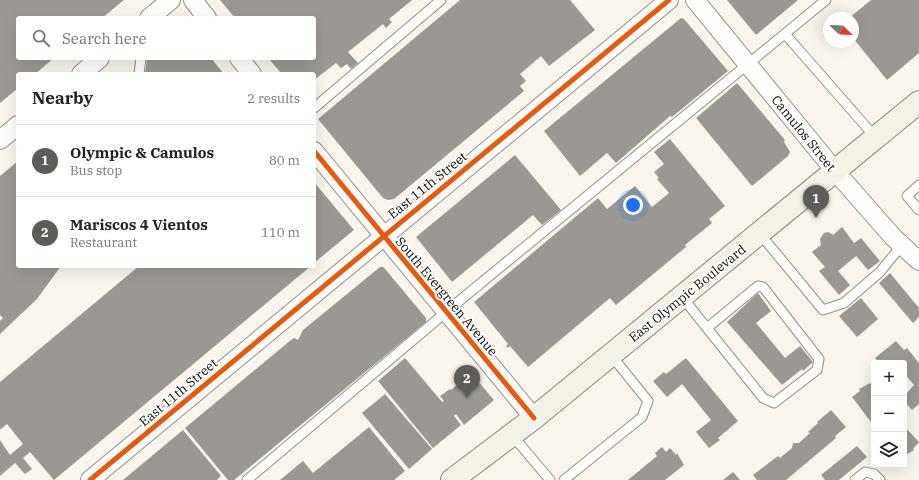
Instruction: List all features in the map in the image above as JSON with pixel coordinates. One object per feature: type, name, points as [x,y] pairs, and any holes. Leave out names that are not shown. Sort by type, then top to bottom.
[{"type":"main road","name":"East Olympic Boulevard","points":[[452,480],[534,418],[836,172],[919,102]]},
{"type":"street","points":[[151,16],[171,0]]},
{"type":"street","points":[[193,0],[205,16]]},
{"type":"street","name":"East 11th Street","points":[[90,480],[382,236],[669,0]]},
{"type":"street","name":"Camulos Street","points":[[695,0],[836,172],[901,246],[919,261]]},
{"type":"street","points":[[82,72],[98,60]]},
{"type":"street","points":[[241,60],[250,72]]},
{"type":"street","points":[[0,140],[16,127]]},
{"type":"street","name":"South Evergreen Avenue","points":[[316,154],[382,236],[534,418]]},
{"type":"lane","points":[[316,106],[441,0]]},
{"type":"lane","points":[[247,480],[826,0]]},
{"type":"lane","points":[[785,34],[876,138]]},
{"type":"lane","points":[[140,72],[141,60]]},
{"type":"lane","points":[[919,185],[907,196],[919,210]]},
{"type":"lane","points":[[760,234],[823,310],[844,303],[880,272],[901,246]]},
{"type":"lane","points":[[682,297],[763,398],[774,403],[817,370],[820,359],[764,287],[758,286],[707,328]]},
{"type":"lane","points":[[564,480],[642,418],[648,401],[611,355]]},
{"type":"lane","points":[[512,435],[550,480]]},
{"type":"lane","points":[[855,480],[865,472],[874,474],[880,480]]},
{"type":"building","points":[[0,0],[124,0],[104,16],[16,16],[16,60],[52,60],[37,72],[16,72],[16,90],[0,103]]},
{"type":"building","points":[[220,0],[412,0],[389,19],[392,22],[386,28],[383,24],[348,52],[358,63],[351,69],[347,64],[341,68],[336,63],[316,78],[316,72],[280,72],[270,60],[316,60],[316,16],[233,16]]},
{"type":"building","points":[[460,0],[570,0],[595,30],[549,66],[541,56],[520,74],[526,81],[520,86],[524,91],[394,199],[388,200],[383,198],[318,119]]},
{"type":"building","points":[[727,0],[798,0],[756,35]]},
{"type":"building","points":[[871,0],[919,0],[919,53],[887,80],[859,45],[859,12],[856,12]]},
{"type":"building","points":[[681,18],[684,19],[728,71],[672,117],[670,116],[616,163],[607,153],[580,176],[544,131]]},
{"type":"building","points":[[147,60],[213,60],[222,72],[145,72]]},
{"type":"building","points":[[737,83],[785,140],[784,142],[790,152],[788,156],[752,186],[696,118]]},
{"type":"building","points":[[670,139],[725,206],[709,219],[712,223],[685,245],[686,247],[616,305],[610,298],[528,367],[510,346],[508,348],[506,346],[508,344],[474,302],[598,198],[607,209],[635,186],[652,207],[669,193],[657,179],[659,178],[654,172],[664,164],[654,152]]},
{"type":"building","points":[[515,155],[561,210],[542,225],[533,215],[452,282],[416,237]]},
{"type":"building","points":[[16,163],[16,268],[60,268],[37,299],[0,334],[0,321],[3,318],[0,315],[0,176]]},
{"type":"building","points":[[316,184],[354,230],[316,261]]},
{"type":"building","points":[[842,227],[854,243],[861,238],[880,261],[868,270],[856,256],[838,271],[850,285],[839,295],[819,271],[825,267],[812,252],[821,245],[820,239],[824,233],[828,232],[833,235]]},
{"type":"building","points":[[380,267],[383,267],[386,270],[426,318],[426,322],[234,480],[228,480],[185,428],[291,340],[294,338],[298,340],[303,330]]},
{"type":"building","points":[[137,268],[309,268],[54,480],[30,452],[23,458],[32,469],[25,474],[15,463],[0,476],[0,440],[10,455],[23,444],[7,424],[0,430],[0,382]]},
{"type":"building","points":[[890,273],[919,308],[919,317],[913,323],[879,283]]},
{"type":"building","points":[[758,293],[771,311],[756,323],[785,358],[800,346],[813,362],[803,371],[802,369],[782,385],[727,322]]},
{"type":"building","points":[[861,298],[878,319],[857,337],[839,316]]},
{"type":"building","points":[[896,341],[904,350],[907,348],[919,363],[919,404],[912,410],[907,404],[907,393],[914,385],[907,377],[907,360],[877,360],[875,358]]},
{"type":"building","points":[[405,358],[442,402],[444,401],[440,396],[450,389],[451,390],[471,373],[494,400],[464,425],[456,414],[454,416],[461,425],[433,448],[378,381]]},
{"type":"building","points":[[686,358],[738,421],[718,438],[720,440],[709,448],[696,432],[711,420],[682,384],[667,397],[653,381],[664,372],[666,374]]},
{"type":"building","points":[[870,383],[871,384],[871,422],[852,397],[860,391],[859,389]]},
{"type":"building","points":[[385,394],[432,449],[409,469],[362,413]]},
{"type":"building","points":[[831,410],[846,427],[835,436],[836,438],[786,480],[757,480],[753,475],[778,456],[780,458],[792,448],[793,443],[799,443],[810,433],[808,432],[818,423],[817,422]]},
{"type":"building","points":[[369,427],[405,471],[394,480],[280,480],[303,461],[313,473]]},
{"type":"building","points":[[907,429],[919,442],[913,449],[914,450],[907,454]]},
{"type":"building","points":[[183,430],[221,476],[217,480],[123,480]]},
{"type":"building","points":[[857,446],[867,457],[839,480],[825,480],[821,475]]},
{"type":"building","points":[[662,447],[666,452],[670,448],[676,455],[677,453],[684,465],[665,480],[628,480],[657,456],[655,453]]},
{"type":"building","points":[[733,472],[740,480],[723,480]]},
{"type":"cycle path","points":[[90,480],[669,0]]},
{"type":"cycle path","points":[[316,153],[534,418]]},
{"type":"place","name":"Olympic & Camulos","points":[[816,218]]},
{"type":"place","name":"Mariscos 4 Vientos","points":[[467,398]]}]
